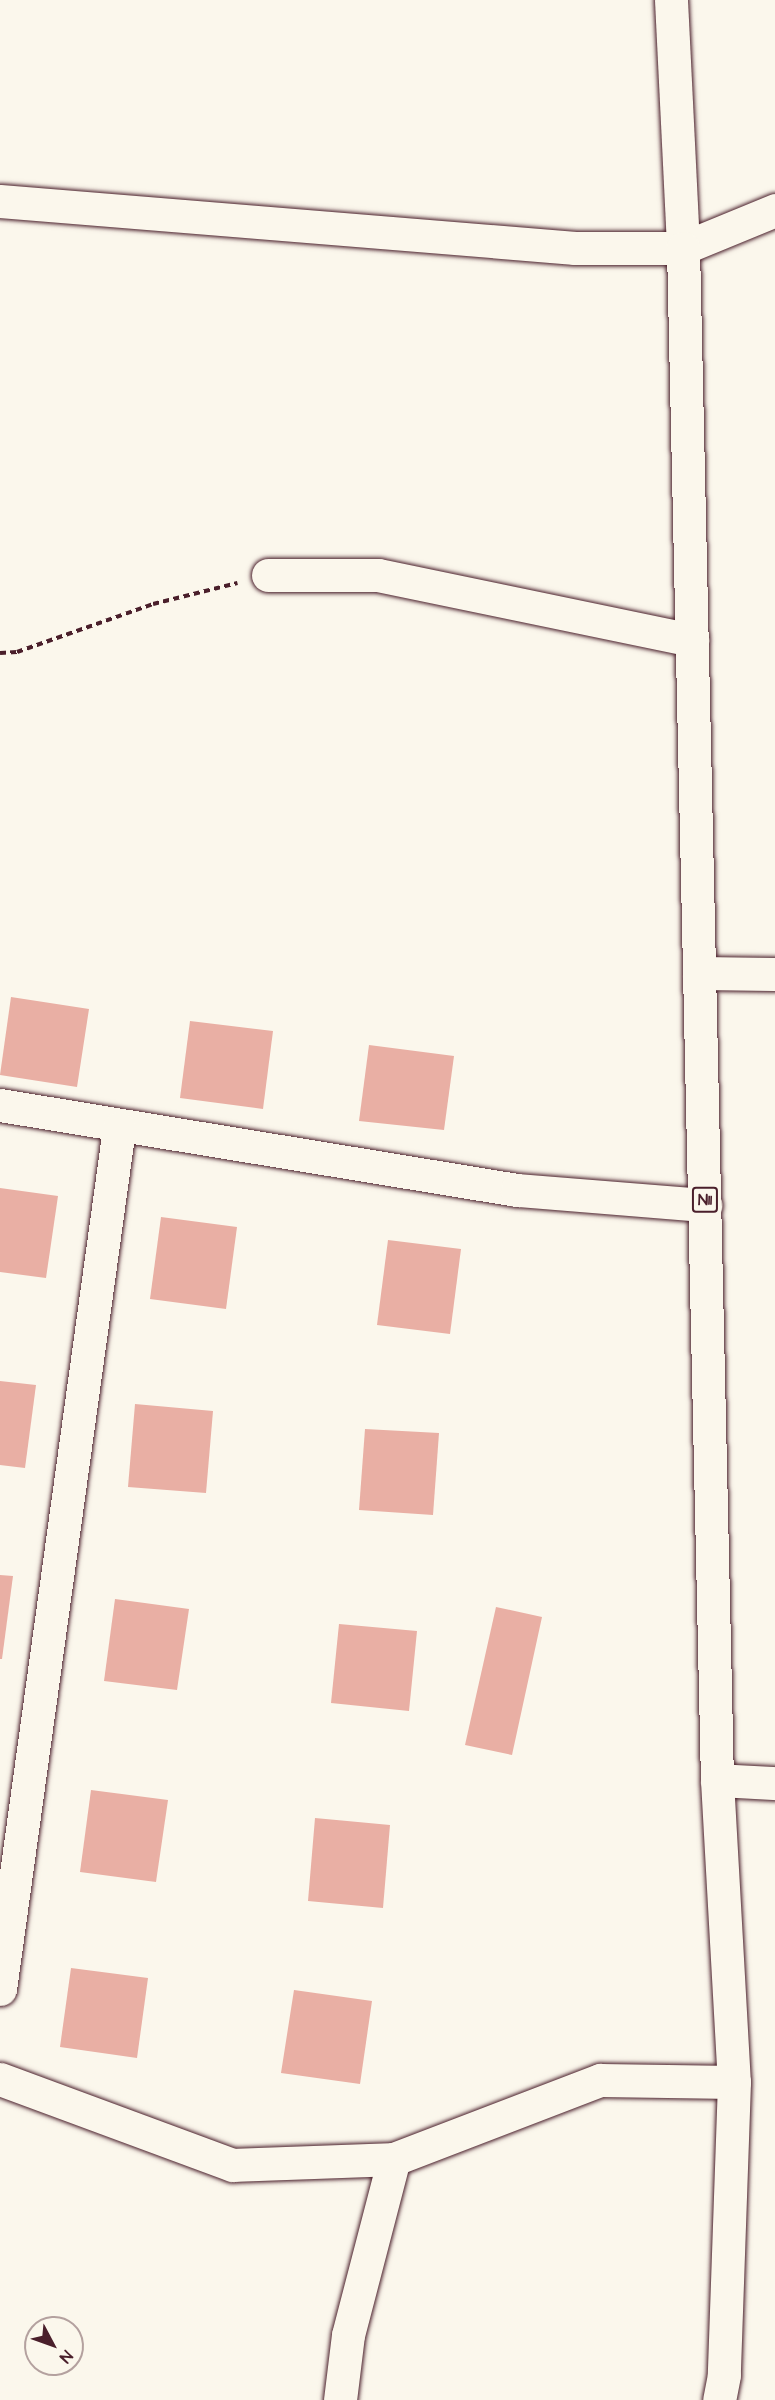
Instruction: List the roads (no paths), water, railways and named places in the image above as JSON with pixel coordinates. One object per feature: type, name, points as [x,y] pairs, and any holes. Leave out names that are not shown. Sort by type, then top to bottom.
[{"type":"main road","name":"N11","points":[[671,0],[683,248],[717,1780],[734,2082],[724,2375],[719,2400]]},
{"type":"main road","points":[[0,201],[575,248],[683,248],[775,210]]},
{"type":"main road","points":[[268,575],[378,574],[692,640]]},
{"type":"main road","points":[[699,973],[775,974]]},
{"type":"main road","points":[[0,1105],[119,1128],[517,1190],[705,1205]]},
{"type":"main road","points":[[0,1989],[119,1128]]},
{"type":"main road","points":[[717,1780],[775,1783]]},
{"type":"main road","points":[[0,2079],[233,2165],[394,2159],[600,2080],[734,2082]]},
{"type":"main road","points":[[340,2400],[348,2335],[394,2159]]}]
